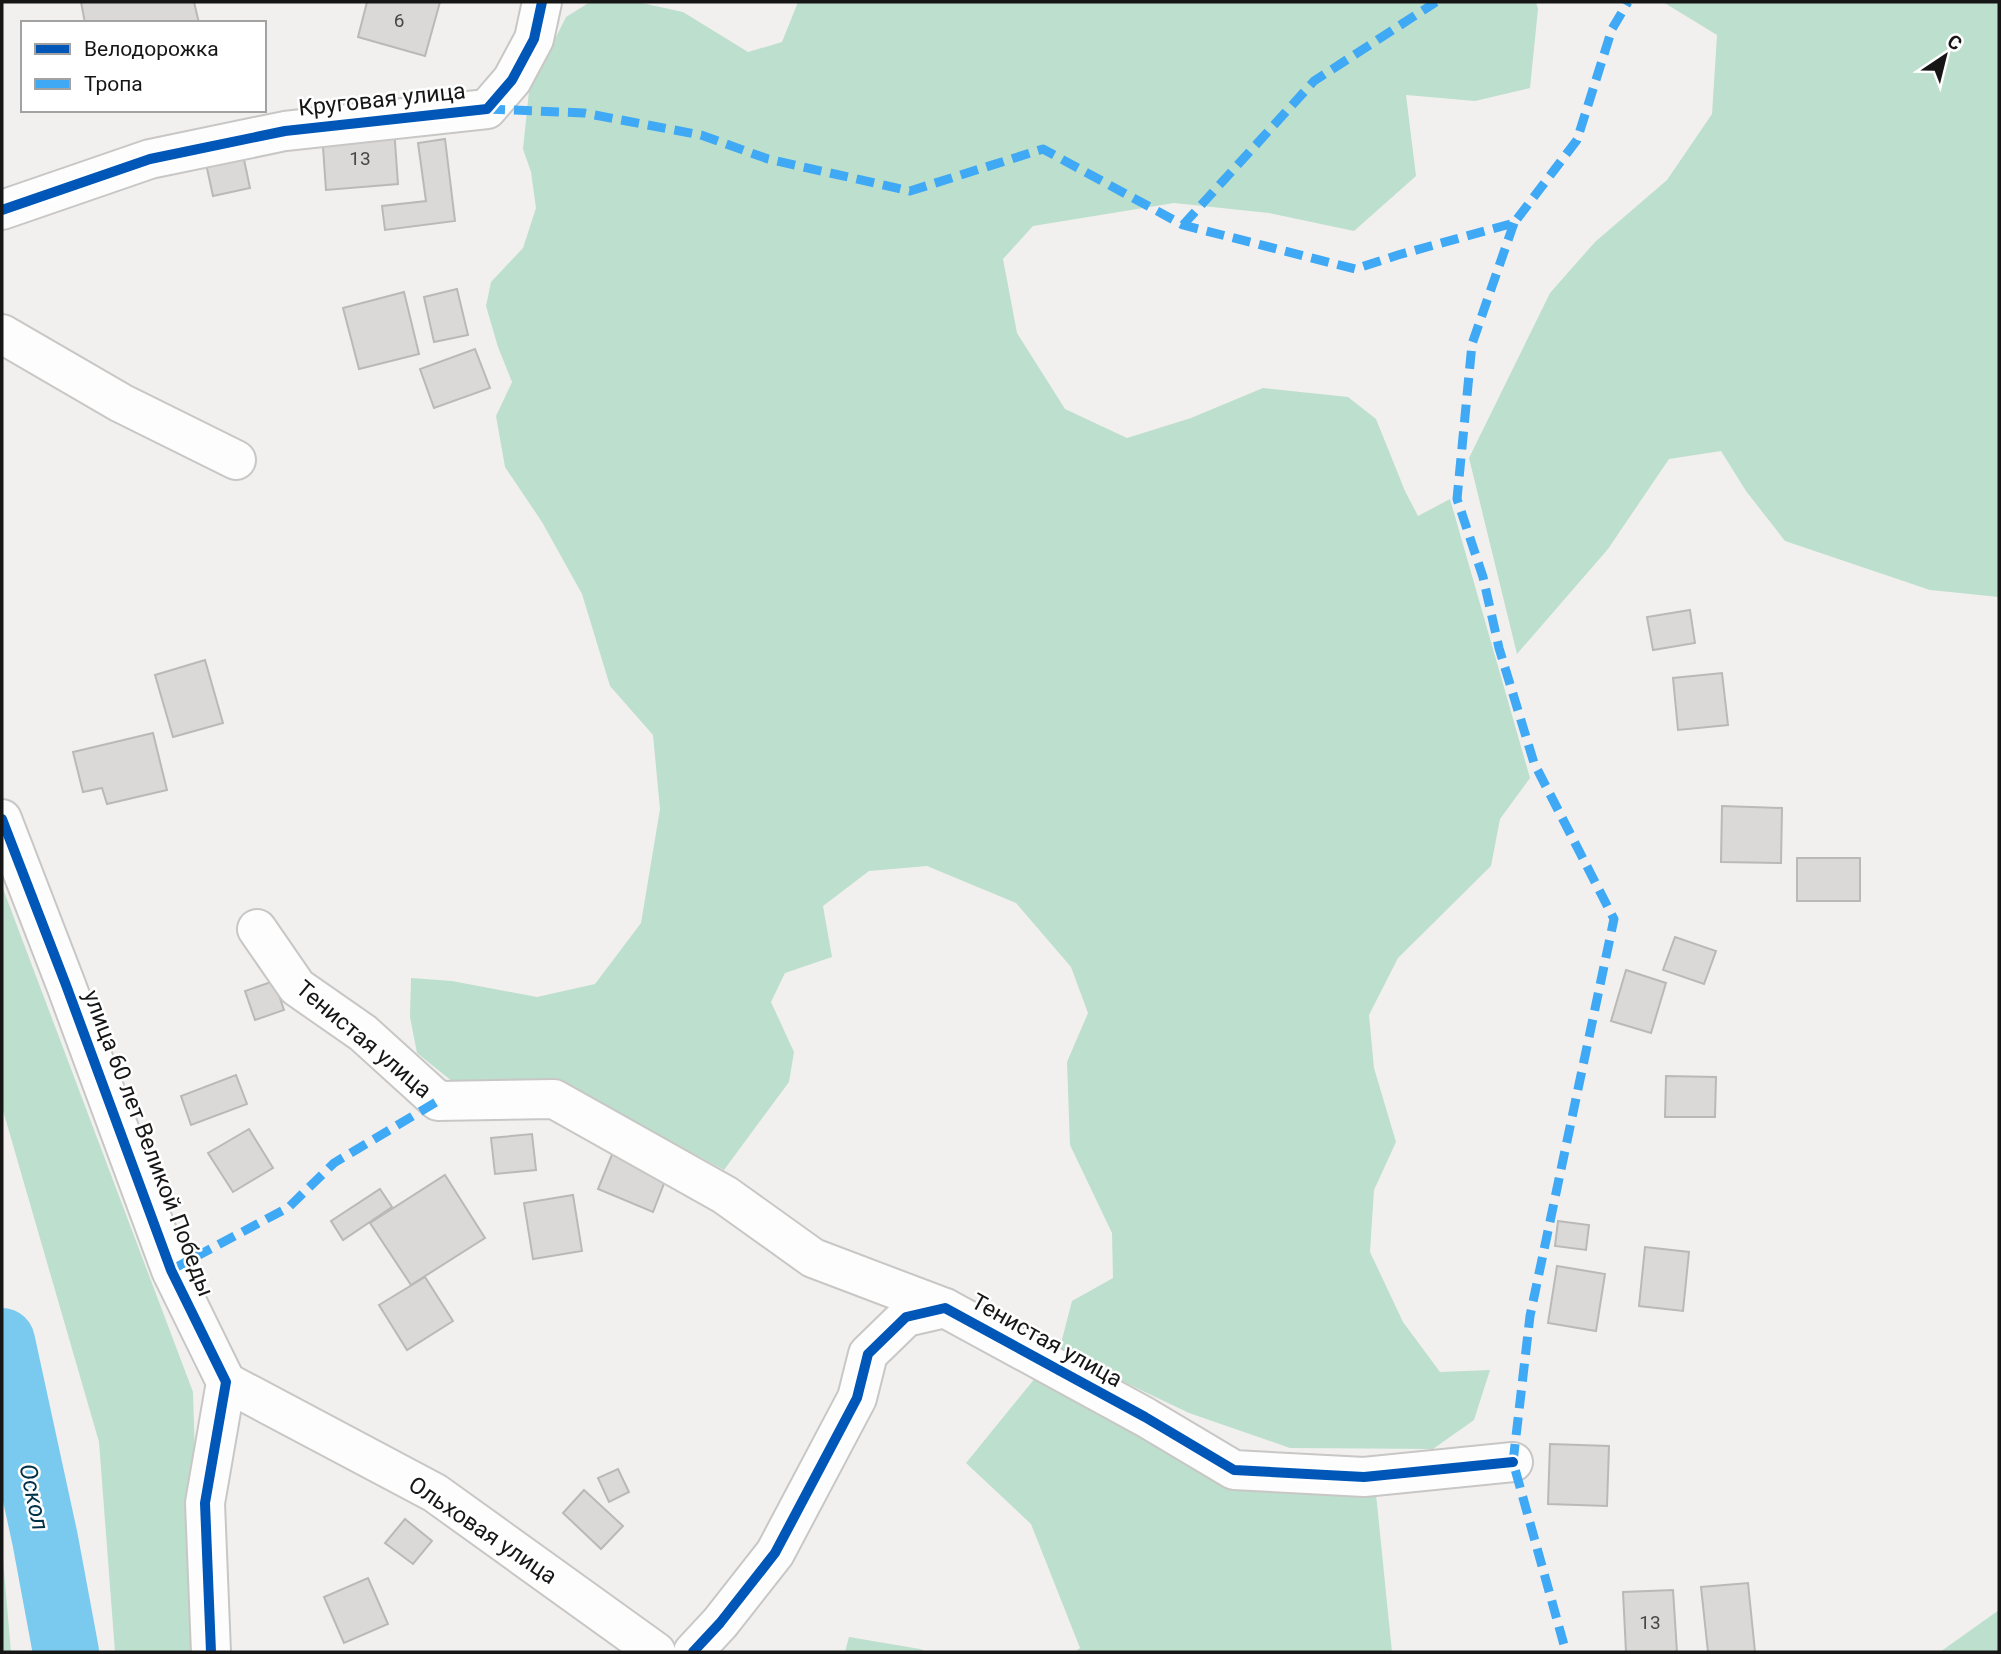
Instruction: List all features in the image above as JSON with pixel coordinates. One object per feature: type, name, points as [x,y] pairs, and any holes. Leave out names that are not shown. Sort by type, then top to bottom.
[{"type":"street","name":"Круговая улица","points":[[2,210],[163,156],[285,131],[487,109],[512,80],[534,40],[542,2]]},
{"type":"street","points":[[2,334],[121,403],[236,460]]},
{"type":"street","name":"улица 60 лет Великой Победы","points":[[2,818],[171,1270],[226,1382]]},
{"type":"street","name":"Тенистая улица","points":[[257,929],[297,987],[363,1033],[438,1101],[554,1099],[725,1195],[813,1258],[945,1308],[1144,1417],[1234,1470],[1364,1477],[1513,1462]]},
{"type":"street","name":"Тенистая улица","points":[[693,1652],[720,1623],[775,1553],[857,1398],[868,1354],[906,1318],[945,1308]]},
{"type":"street","points":[[211,1652],[205,1503],[226,1382]]},
{"type":"street","name":"Ольховая улица","points":[[226,1382],[435,1493],[656,1652]]},
{"type":"green space","points":[[590,2],[637,2],[683,12],[748,52],[782,42],[798,2],[1536,2],[1538,9],[1530,88],[1475,101],[1406,95],[1416,176],[1354,231],[1269,213],[1174,203],[1033,226],[1003,259],[1017,333],[1065,409],[1127,438],[1191,418],[1263,388],[1348,397],[1376,419],[1418,516],[1450,499],[1530,778],[1500,819],[1491,866],[1398,958],[1369,1015],[1374,1068],[1396,1142],[1374,1190],[1370,1252],[1403,1322],[1440,1372],[1490,1370],[1474,1420],[1433,1449],[1290,1448],[1189,1413],[1059,1351],[1072,1301],[1113,1278],[1112,1233],[1070,1145],[1067,1062],[1088,1013],[1071,967],[1016,903],[927,866],[869,871],[823,906],[832,957],[785,973],[771,1002],[794,1052],[789,1082],[724,1170],[565,1084],[453,1082],[417,1053],[410,1017],[411,978],[452,981],[537,997],[595,984],[641,923],[660,809],[653,735],[610,686],[582,594],[542,522],[505,467],[496,416],[512,382],[486,306],[491,282],[523,248],[536,208],[531,172],[523,149],[529,91],[566,17]]},
{"type":"green space","points":[[1663,2],[1999,2],[1999,597],[1930,590],[1785,541],[1746,491],[1721,451],[1669,459],[1608,549],[1517,654],[1469,458],[1550,293],[1595,242],[1667,180],[1712,114],[1717,35]]},
{"type":"green space","points":[[2,886],[193,1392],[201,1652],[115,1652],[99,1442],[2,1107]]},
{"type":"green space","points":[[1036,1377],[1230,1484],[1376,1494],[1392,1652],[1075,1652],[1080,1648],[1031,1524],[966,1463]]},
{"type":"green space","points":[[2,1554],[3,1559],[11,1652],[2,1652]]},
{"type":"green space","points":[[1999,1610],[1999,1652],[1940,1652]]},
{"type":"green space","points":[[849,1637],[920,1649],[927,1652],[845,1652]]},
{"type":"building","points":[[81,2],[194,2],[199,21],[85,21]]},
{"type":"building","points":[[367,2],[440,2],[425,56],[358,37]]},
{"type":"building","points":[[394,128],[398,184],[326,190],[322,133]]},
{"type":"building","points":[[445,139],[455,221],[385,230],[382,206],[426,201],[418,143]]},
{"type":"building","points":[[242,150],[250,188],[213,196],[205,159]]},
{"type":"building","points":[[457,289],[468,335],[434,342],[424,297]]},
{"type":"building","points":[[404,292],[419,354],[359,369],[343,308]]},
{"type":"building","points":[[475,349],[490,388],[434,408],[420,369]]},
{"type":"building","points":[[1690,610],[1695,643],[1653,650],[1647,617]]},
{"type":"building","points":[[205,660],[223,723],[173,737],[155,675]]},
{"type":"building","points":[[1722,673],[1728,725],[1678,730],[1673,678]]},
{"type":"building","points":[[153,733],[167,790],[107,804],[102,788],[83,792],[73,752]]},
{"type":"building","points":[[1722,806],[1782,808],[1781,863],[1721,862]]},
{"type":"building","points":[[1797,858],[1860,858],[1860,901],[1797,901]]},
{"type":"building","points":[[1675,937],[1716,951],[1704,984],[1663,970]]},
{"type":"building","points":[[1626,970],[1666,983],[1651,1033],[1611,1021]]},
{"type":"building","points":[[274,981],[284,1010],[255,1020],[245,991]]},
{"type":"building","points":[[236,1075],[247,1104],[191,1125],[181,1096]]},
{"type":"building","points":[[1666,1076],[1716,1077],[1715,1117],[1665,1117]]},
{"type":"building","points":[[249,1129],[273,1168],[233,1192],[208,1153]]},
{"type":"building","points":[[532,1134],[536,1170],[495,1174],[491,1138]]},
{"type":"building","points":[[613,1152],[668,1173],[653,1212],[598,1189]]},
{"type":"building","points":[[445,1175],[485,1238],[411,1285],[370,1223]]},
{"type":"building","points":[[380,1189],[392,1207],[343,1240],[331,1221]]},
{"type":"building","points":[[573,1195],[582,1251],[533,1259],[524,1203]]},
{"type":"building","points":[[1558,1221],[1589,1225],[1586,1250],[1555,1246]]},
{"type":"building","points":[[1645,1247],[1689,1252],[1683,1311],[1639,1306]]},
{"type":"building","points":[[1557,1266],[1605,1274],[1596,1331],[1548,1323]]},
{"type":"building","points":[[425,1277],[453,1321],[407,1350],[379,1305]]},
{"type":"building","points":[[1550,1444],[1609,1446],[1607,1506],[1548,1504]]},
{"type":"building","points":[[618,1469],[629,1492],[609,1502],[598,1478]]},
{"type":"building","points":[[584,1490],[623,1526],[601,1549],[563,1513]]},
{"type":"building","points":[[405,1519],[432,1541],[413,1564],[385,1543]]},
{"type":"building","points":[[368,1578],[388,1624],[344,1643],[324,1597]]},
{"type":"building","points":[[1748,1583],[1755,1652],[1708,1652],[1701,1587]]},
{"type":"building","points":[[1673,1590],[1677,1652],[1626,1652],[1623,1592]]},
{"type":"waterway","name":"Оскол","points":[[2,1341],[45,1539],[66,1652]]},
{"type":"marked path","points":[[1183,225],[1314,81],[1436,2]]},
{"type":"marked path","points":[[487,109],[584,113],[701,135],[768,159],[910,191],[1043,149],[1183,225],[1355,269],[1514,223],[1577,140],[1612,29],[1628,2]]},
{"type":"marked path","points":[[1514,223],[1472,344],[1457,499],[1483,577],[1499,648],[1534,763],[1614,919],[1530,1316],[1513,1462],[1566,1652]]},
{"type":"marked path","points":[[171,1270],[289,1207],[334,1163],[438,1101]]},
{"type":"cycle path","points":[[2,210],[150,159],[285,131],[487,109],[512,80],[534,39],[542,2]]},
{"type":"cycle path","points":[[2,819],[171,1270],[226,1382],[205,1503],[211,1652]]},
{"type":"cycle path","points":[[693,1652],[720,1623],[775,1553],[857,1398],[868,1354],[906,1317],[945,1308],[1145,1417],[1234,1470],[1364,1477],[1513,1462]]}]
